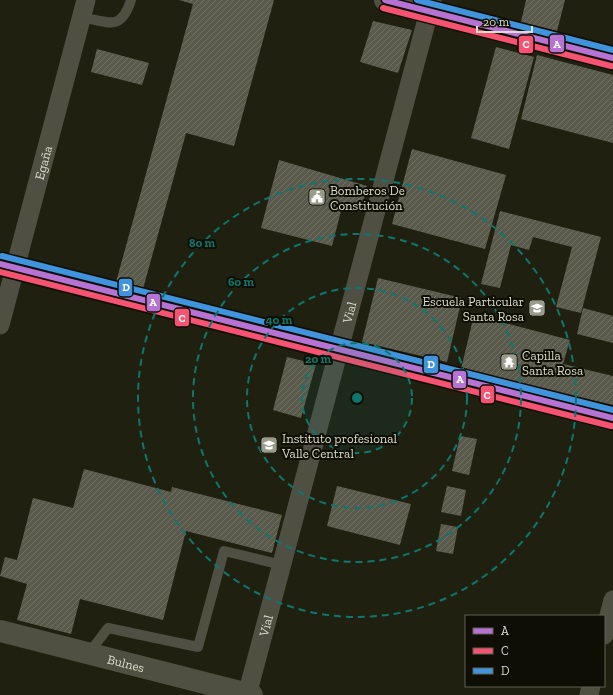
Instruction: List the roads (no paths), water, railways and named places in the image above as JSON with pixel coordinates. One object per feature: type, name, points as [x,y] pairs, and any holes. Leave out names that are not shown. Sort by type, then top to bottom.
[{"type":"main road","points":[[385,0],[430,5],[613,58]]},
{"type":"main road","points":[[8,265],[613,418]]},
{"type":"main road","name":"Bulnes","points":[[0,630],[249,695]]},
{"type":"street","name":"Vial","points":[[249,695],[430,5]]},
{"type":"street","name":"Egaña","points":[[0,325],[8,265],[84,8]]},
{"type":"street","points":[[605,631],[613,600]]},
{"type":"lane","points":[[84,8],[114,23],[122,19],[129,9],[132,0]]},
{"type":"lane","points":[[89,653],[108,628],[198,647],[224,552],[282,565]]},
{"type":"place","name":"Bomberos De Constitución","points":[[317,197]]},
{"type":"place","name":"Escuela Particular Santa Rosa","points":[[537,308]]},
{"type":"place","name":"Capilla Santa Rosa","points":[[509,362]]},
{"type":"place","name":"Instituto profesional Valle Central","points":[[269,445]]}]
